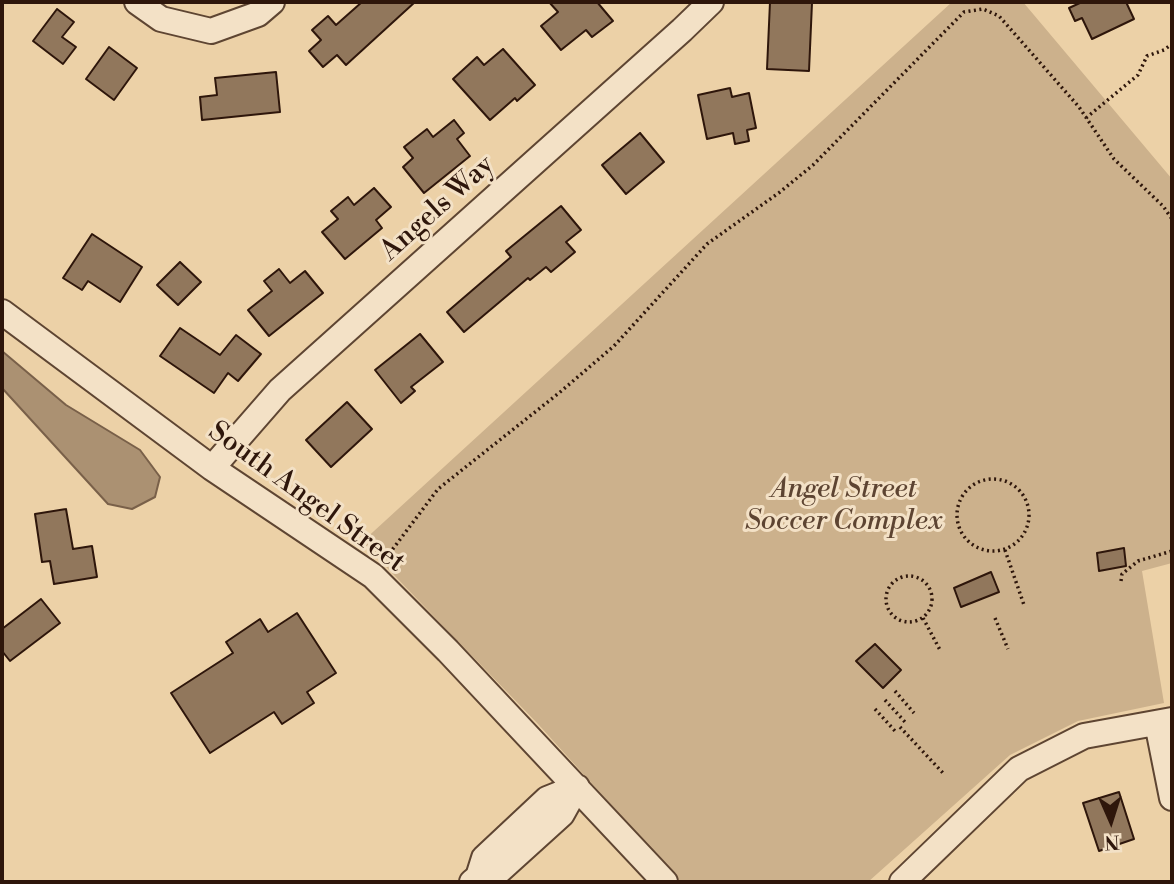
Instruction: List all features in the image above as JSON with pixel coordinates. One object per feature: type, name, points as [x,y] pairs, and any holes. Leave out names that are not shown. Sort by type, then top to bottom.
[{"type":"street","points":[[137,2],[161,19],[211,30],[258,14],[272,2]]},
{"type":"street","name":"Angels Way","points":[[212,468],[280,390],[710,2]]},
{"type":"street","name":"South Angel Street","points":[[2,312],[212,468],[373,576],[448,651],[665,882]]},
{"type":"street","points":[[902,882],[1019,769],[1084,736],[1164,722],[1172,798]]},
{"type":"street","points":[[475,880],[499,871],[562,814],[577,787]]},
{"type":"path","points":[[386,558],[438,489],[614,346],[707,244],[813,165],[964,12],[983,9],[999,16],[1086,118],[1114,159],[1163,206],[1172,219]]},
{"type":"path","points":[[1086,118],[1138,75],[1147,56],[1172,44]]},
{"type":"path","points":[[984,480],[1009,482],[1019,489],[1028,504],[1030,517],[1027,529],[1021,540],[1005,550],[980,550],[969,543],[958,527],[959,502],[966,491],[984,480]]},
{"type":"path","points":[[1005,550],[1024,605]]},
{"type":"path","points":[[1121,581],[1122,574],[1138,561],[1172,551]]},
{"type":"path","points":[[915,576],[931,591],[931,607],[923,618],[907,622],[899,620],[890,612],[886,596],[888,589],[899,579],[915,576]]},
{"type":"path","points":[[923,618],[940,650]]},
{"type":"path","points":[[995,618],[1008,649]]},
{"type":"path","points":[[895,691],[914,713]]},
{"type":"path","points":[[885,700],[905,722]]},
{"type":"path","points":[[875,709],[895,731]]},
{"type":"path","points":[[900,727],[943,773]]},
{"type":"green space","name":"Angel Street Soccer Complex","points":[[952,2],[1023,2],[1172,179],[1172,563],[1142,571],[1164,703],[1078,721],[1010,755],[868,882],[681,882],[538,724],[362,542]]},
{"type":"shaded area","points":[[2,351],[66,405],[140,450],[160,477],[155,497],[132,509],[108,504],[2,388]]},
{"type":"building","points":[[362,2],[415,2],[346,65],[337,55],[323,67],[309,51],[321,40],[312,30],[328,16],[336,25]]},
{"type":"building","points":[[549,2],[597,2],[613,21],[592,37],[586,30],[561,50],[541,26],[558,12]]},
{"type":"building","points":[[770,2],[812,3],[809,71],[767,69]]},
{"type":"building","points":[[1082,2],[1126,2],[1134,19],[1092,39],[1082,18],[1075,21],[1069,8]]},
{"type":"building","points":[[57,9],[74,22],[62,37],[76,47],[63,64],[33,41]]},
{"type":"building","points":[[109,47],[137,68],[114,100],[86,79]]},
{"type":"building","points":[[503,49],[535,85],[490,120],[453,79],[477,57],[484,65]]},
{"type":"building","points":[[276,72],[280,112],[202,120],[200,97],[217,95],[215,78]]},
{"type":"building","points":[[730,88],[732,97],[749,93],[756,128],[747,130],[749,141],[735,144],[733,133],[707,139],[698,95]]},
{"type":"building","points":[[454,120],[464,133],[457,139],[470,156],[424,193],[403,167],[413,158],[404,147],[427,129],[433,137]]},
{"type":"building","points":[[640,133],[664,162],[626,194],[602,165]]},
{"type":"building","points":[[374,188],[391,207],[376,220],[382,228],[345,259],[322,232],[338,219],[331,211],[348,197],[354,205]]},
{"type":"building","points":[[561,206],[581,230],[566,242],[575,252],[551,272],[546,267],[530,280],[528,278],[464,332],[447,312],[511,257],[506,251]]},
{"type":"building","points":[[92,234],[142,267],[120,302],[88,281],[82,290],[63,278]]},
{"type":"building","points":[[180,262],[201,282],[178,305],[157,285]]},
{"type":"building","points":[[279,269],[290,283],[305,271],[323,293],[269,336],[248,310],[272,291],[264,281]]},
{"type":"building","points":[[180,328],[220,355],[236,335],[261,354],[238,381],[228,373],[214,393],[160,356]]},
{"type":"building","points":[[420,334],[443,362],[411,387],[415,391],[401,403],[375,370]]},
{"type":"building","points":[[347,402],[372,429],[331,467],[306,440]]},
{"type":"building","points":[[66,509],[73,549],[92,546],[97,577],[54,584],[50,561],[42,562],[35,514]]},
{"type":"building","points":[[1124,548],[1126,566],[1099,571],[1097,553]]},
{"type":"building","points":[[991,572],[999,592],[961,607],[954,588]]},
{"type":"building","points":[[41,599],[60,623],[10,661],[2,651],[2,629]]},
{"type":"building","points":[[297,613],[336,673],[307,692],[314,703],[282,724],[274,712],[210,753],[171,693],[233,653],[226,642],[260,619],[268,632]]},
{"type":"building","points":[[875,644],[901,670],[883,688],[856,661]]},
{"type":"building","points":[[1119,792],[1134,839],[1099,851],[1083,803]]}]
